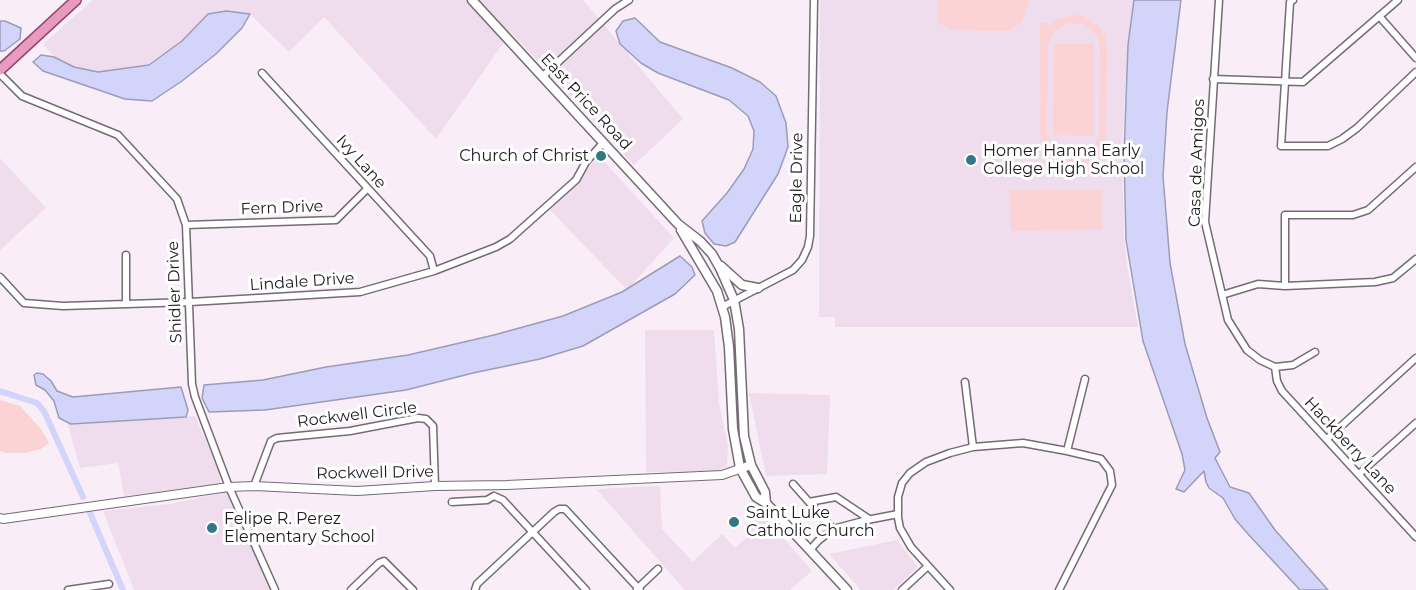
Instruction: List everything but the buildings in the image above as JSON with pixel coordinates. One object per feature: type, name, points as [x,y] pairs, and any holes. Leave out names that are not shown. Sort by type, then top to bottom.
[{"type":"main road","points":[[0,70],[76,0]]},
{"type":"main road","name":"East Price Road","points":[[472,0],[678,224],[700,241],[716,261],[734,300],[739,329],[744,430],[751,465],[765,492],[766,503]]},
{"type":"main road","name":"East Price Road","points":[[678,224],[717,291],[722,308],[729,347],[733,429],[740,468],[756,497],[766,503],[847,590]]},
{"type":"main road","points":[[716,261],[742,285],[758,288]]},
{"type":"street","points":[[542,77],[615,9],[629,0]]},
{"type":"street","name":"Eagle Drive","points":[[722,308],[793,270],[802,260],[808,248],[814,0]]},
{"type":"street","name":"Casa de Amigos","points":[[1219,0],[1205,222],[1228,320],[1246,350],[1275,367]]},
{"type":"street","points":[[1293,0],[1290,2],[1281,146],[1328,146],[1342,139],[1357,128],[1416,72]]},
{"type":"street","points":[[1213,79],[1303,82],[1398,0]]},
{"type":"street","points":[[1378,16],[1416,58]]},
{"type":"street","name":"Ivy Lane","points":[[262,73],[430,256],[434,271]]},
{"type":"street","name":"Shidler Drive","points":[[0,75],[22,96],[118,135],[177,199],[186,225],[192,384],[195,397],[229,487],[275,590]]},
{"type":"street","name":"Lindale Drive","points":[[0,277],[24,303],[63,306],[190,302],[360,292],[434,271],[496,247],[510,239],[576,180],[586,162],[603,143]]},
{"type":"street","points":[[1285,285],[1285,215],[1353,215],[1368,210],[1416,167]]},
{"type":"street","name":"Fern Drive","points":[[186,225],[336,220],[367,189]]},
{"type":"street","points":[[126,255],[126,304]]},
{"type":"street","points":[[1222,295],[1258,284],[1375,282],[1393,278],[1416,259]]},
{"type":"street","points":[[1275,367],[1293,365],[1315,352]]},
{"type":"street","points":[[1327,439],[1416,358]]},
{"type":"street","name":"Hackberry Lane","points":[[1275,367],[1277,381],[1282,391],[1416,537]]},
{"type":"street","points":[[1067,451],[1085,379]]},
{"type":"street","points":[[965,382],[973,447]]},
{"type":"street","name":"Rockwell Circle","points":[[255,486],[271,441],[277,438],[350,431],[418,417],[426,419],[433,426],[435,486]]},
{"type":"street","points":[[1359,474],[1416,423]]},
{"type":"street","points":[[950,590],[912,547],[900,528],[898,497],[902,483],[910,472],[926,462],[973,447],[1023,443],[1101,459],[1110,471],[1112,485],[1059,590]]},
{"type":"street","name":"Rockwell Drive","points":[[1,520],[229,487],[255,486],[357,491],[722,475],[751,465]]},
{"type":"street","points":[[794,484],[833,529]]},
{"type":"street","points":[[494,485],[494,496],[516,521],[524,523],[586,590]]},
{"type":"street","points":[[452,502],[487,500],[494,496]]},
{"type":"street","points":[[809,502],[836,497],[869,519]]},
{"type":"street","points":[[475,590],[477,584],[559,509],[565,509],[638,589],[658,569]]},
{"type":"street","points":[[810,550],[833,529],[898,514]]},
{"type":"street","points":[[351,590],[384,561],[413,590]]},
{"type":"street","points":[[902,590],[928,566]]},
{"type":"street","points":[[68,590],[109,584]]},
{"type":"shaded area","points":[[93,0],[583,0],[683,119],[634,165],[511,32],[436,139],[324,17],[289,52],[250,14],[226,11],[208,14],[182,41],[149,65],[98,72],[74,67],[54,57],[43,44]]},
{"type":"shaded area","name":"Homer Hanna Early College High School","points":[[820,0],[1134,0],[1127,59],[1122,147],[1124,237],[1138,327],[835,327],[835,317],[819,317]]},
{"type":"shaded area","points":[[937,0],[1029,0],[1022,22],[1008,31],[988,31],[953,30],[944,26],[938,22]]},
{"type":"shaded area","points":[[1072,15],[1083,16],[1098,25],[1105,36],[1107,48],[1106,139],[1100,152],[1084,164],[1072,165],[1051,157],[1045,150],[1040,134],[1040,23],[1048,23],[1049,27],[1058,19]],"holes":[[[1068,23],[1082,24],[1091,29],[1100,47],[1099,137],[1090,152],[1078,157],[1065,156],[1051,145],[1047,133],[1048,45],[1055,31]]]},
{"type":"shaded area","points":[[1054,44],[1094,44],[1094,136],[1053,135]]},
{"type":"shaded area","points":[[599,156],[674,238],[627,290],[550,210]]},
{"type":"shaded area","points":[[0,158],[46,208],[0,250]]},
{"type":"shaded area","points":[[1010,190],[1101,190],[1102,230],[1011,231]]},
{"type":"shaded area","points":[[645,330],[714,330],[719,403],[728,447],[727,466],[717,471],[646,472]]},
{"type":"shaded area","points":[[749,393],[830,395],[827,474],[766,476]]},
{"type":"shaded area","points":[[0,400],[20,406],[41,429],[49,443],[41,449],[25,453],[0,451]]},
{"type":"shaded area","points":[[195,416],[220,473],[220,484],[124,496],[118,463],[80,468],[67,422]]},
{"type":"shaded area","points":[[660,486],[662,529],[693,562],[722,534],[735,548],[750,534],[752,506],[755,505],[812,571],[790,590],[685,590],[596,489]]},
{"type":"shaded area","points":[[227,492],[271,590],[134,590],[103,511],[170,504]]},
{"type":"shaded area","points":[[897,540],[918,567],[893,590],[861,590],[829,554]]},
{"type":"water","points":[[1134,0],[1181,0],[1167,112],[1163,176],[1170,263],[1185,344],[1207,418],[1220,452],[1215,458],[1230,487],[1249,493],[1275,530],[1328,590],[1300,590],[1235,519],[1223,498],[1209,488],[1204,471],[1184,492],[1176,489],[1185,470],[1182,454],[1143,341],[1126,240],[1124,154],[1128,45]]},
{"type":"water","points":[[226,11],[250,14],[242,28],[216,54],[152,101],[125,99],[43,71],[33,62],[41,55],[54,57],[74,67],[98,72],[149,65],[182,41],[208,14]]},
{"type":"water","points":[[635,18],[660,42],[732,68],[760,82],[776,96],[786,123],[788,147],[778,174],[735,242],[726,246],[714,244],[705,233],[702,221],[727,193],[744,169],[753,149],[754,131],[748,116],[729,100],[658,73],[641,63],[620,44],[616,31],[623,21]]},
{"type":"water","points":[[0,21],[21,28],[20,39],[4,51],[0,51]]},
{"type":"water","points":[[680,256],[692,267],[695,275],[675,294],[583,346],[540,359],[406,390],[265,410],[209,412],[202,398],[204,385],[263,380],[326,367],[408,355],[563,316],[622,292]]},
{"type":"water","points":[[43,374],[51,381],[57,391],[73,397],[181,387],[188,410],[186,417],[71,424],[59,418],[54,401],[45,390],[36,385],[34,375]]},
{"type":"waterway","points":[[0,391],[37,403],[44,411],[83,497]]},
{"type":"waterway","points":[[90,513],[123,590]]},
{"type":"place","name":"Church of Christ","points":[[601,156]]},
{"type":"place","name":"Homer Hanna Early College High School","points":[[971,160]]},
{"type":"place","name":"Saint Luke Catholic Church","points":[[734,522]]},
{"type":"place","name":"Felipe R. Perez Elementary School","points":[[212,528]]}]
